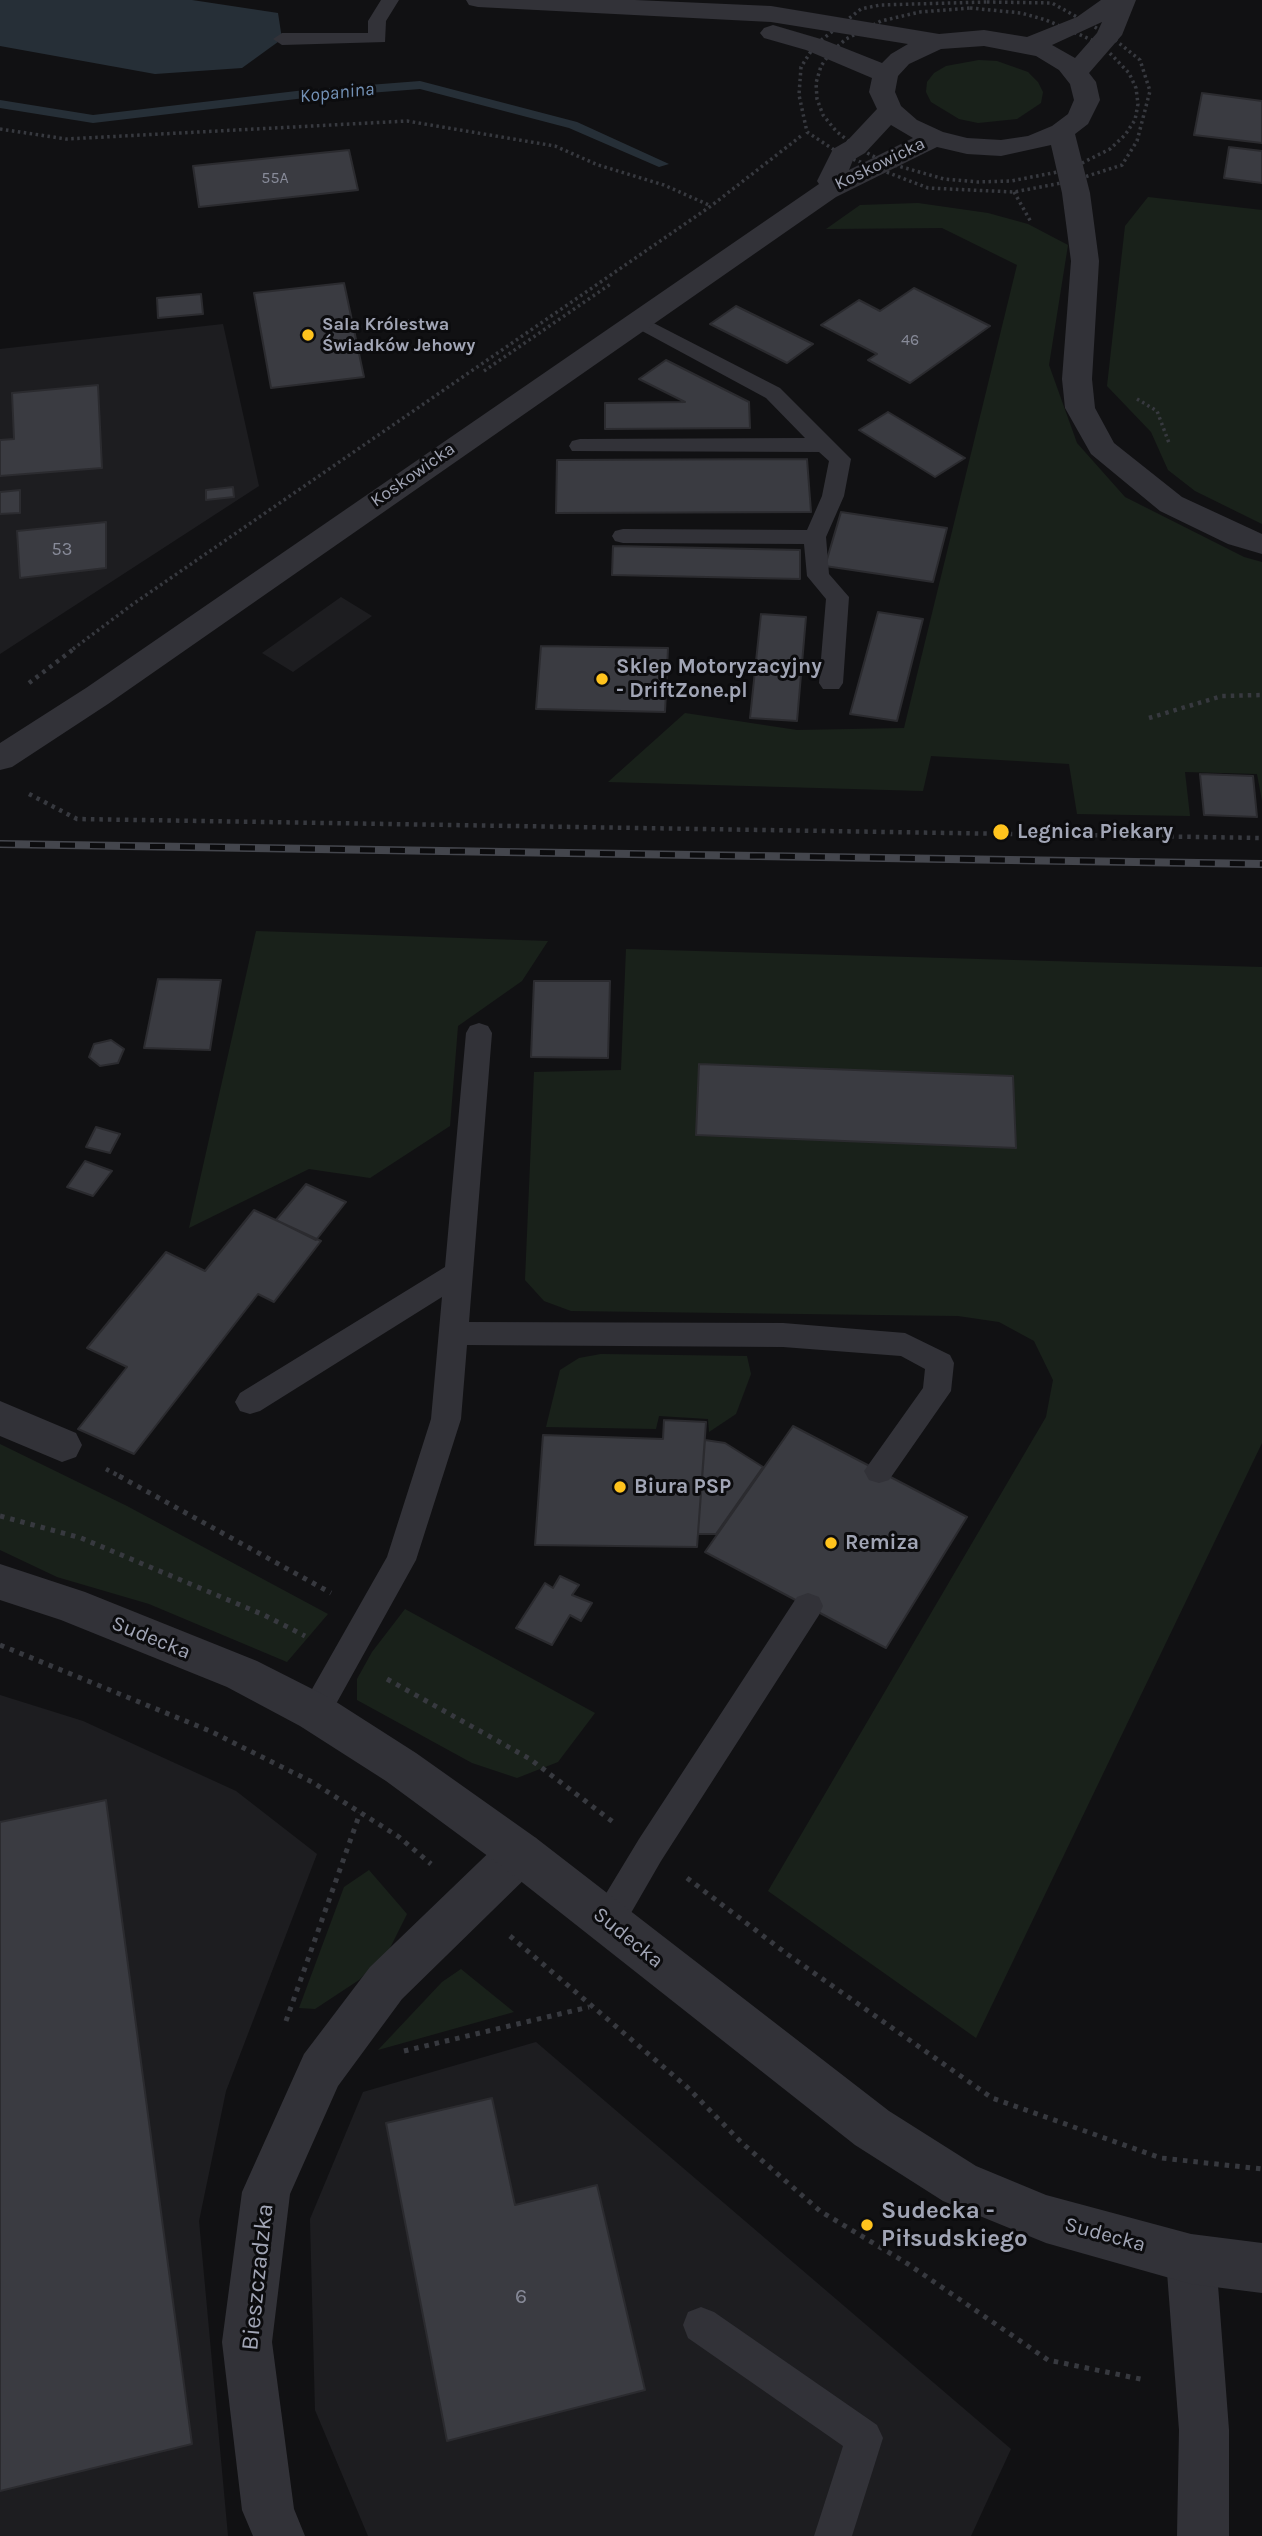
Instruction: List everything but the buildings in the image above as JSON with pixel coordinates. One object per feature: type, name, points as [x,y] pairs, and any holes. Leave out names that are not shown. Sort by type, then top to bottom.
[{"type":"street","points":[[478,0],[700,13],[771,14],[866,27],[939,43]]},
{"type":"street","points":[[1028,46],[1086,22],[1117,0]]},
{"type":"street","points":[[1075,74],[1109,35],[1125,0]]},
{"type":"street","points":[[700,13],[831,52],[886,74]]},
{"type":"street","points":[[984,38],[1028,46],[1045,51],[1075,74],[1083,82],[1087,100],[1079,118],[1061,132],[1034,143],[1001,148],[967,146],[934,138],[908,126],[890,110],[882,92],[886,74],[900,59],[922,47],[984,38]]},
{"type":"street","name":"Koskowicka","points":[[826,191],[842,155],[856,147],[890,110]]},
{"type":"street","points":[[1048,172],[1061,132]]},
{"type":"street","name":"Koskowicka","points":[[0,759],[97,696],[826,191],[934,138]]},
{"type":"street","points":[[1001,148],[1048,172],[1082,234],[1085,261],[1078,388],[1080,408],[1102,448],[1171,503],[1238,537],[1262,544]]},
{"type":"street","points":[[0,1418],[62,1445]]},
{"type":"street","name":"Sudecka","points":[[0,1583],[70,1605],[230,1669],[315,1712],[401,1767],[520,1853],[872,2129],[960,2184],[1046,2219],[1191,2259],[1262,2268]]},
{"type":"street","name":"Bieszczadzka","points":[[279,2536],[268,2510],[247,2342],[266,2192],[321,2070],[386,1983],[520,1853]]},
{"type":"street","points":[[1191,2259],[1202,2391],[1203,2536]]},
{"type":"lane","points":[[282,38],[378,38],[377,21],[390,0]]},
{"type":"lane","points":[[638,321],[773,393],[840,459],[833,496],[815,537],[818,576],[838,597],[831,683]]},
{"type":"lane","points":[[580,446],[824,445]]},
{"type":"lane","points":[[623,536],[815,537]]},
{"type":"lane","points":[[315,1712],[401,1560],[446,1419],[479,1034]]},
{"type":"lane","points":[[250,1402],[459,1272]]},
{"type":"lane","points":[[453,1333],[783,1335],[905,1345],[940,1363],[937,1391],[878,1471]]},
{"type":"lane","points":[[608,1921],[808,1606]]},
{"type":"lane","points":[[701,2325],[864,2438],[833,2536]]},
{"type":"path","points":[[970,8],[1021,13],[1070,28],[1101,44],[1117,58],[1133,81],[1138,104],[1135,120],[1110,149],[1048,172],[978,182],[944,178],[884,162],[856,147],[836,131],[824,116],[817,99],[816,83],[821,66],[831,52],[866,27],[920,12],[970,8]]},
{"type":"path","points":[[0,129],[66,139],[407,121],[555,146],[598,165],[664,185],[711,206]]},
{"type":"path","points":[[22,688],[155,589],[711,206],[807,132]]},
{"type":"path","points":[[353,327],[424,319]]},
{"type":"path","points":[[1149,718],[1222,696],[1262,695]]},
{"type":"path","points":[[19,789],[77,818],[1262,838]]},
{"type":"path","points":[[62,1445],[370,1614]]},
{"type":"path","points":[[0,1645],[209,1731],[312,1782],[399,1837],[475,1899],[521,1947],[590,2007],[687,2087],[741,2143],[820,2211],[908,2264],[1048,2360],[1202,2391]]},
{"type":"path","points":[[321,2070],[281,2035],[360,1813]]},
{"type":"path","points":[[402,2051],[590,2007]]},
{"type":"shaded area","points":[[0,0],[192,0],[278,13],[282,39],[242,68],[155,74],[0,46]]},
{"type":"shaded area","points":[[979,60],[997,61],[1028,72],[1043,92],[1041,103],[1017,119],[978,123],[959,119],[931,102],[926,92],[927,82],[934,73],[946,66]]},
{"type":"shaded area","points":[[1148,197],[1262,210],[1262,524],[1195,491],[1168,470],[1151,432],[1107,386],[1125,226]]},
{"type":"shaded area","points":[[918,203],[988,213],[1028,224],[1068,245],[1049,365],[1077,443],[1125,497],[1244,557],[1262,562],[1262,801],[1257,774],[1185,772],[1190,816],[1077,814],[1069,764],[931,756],[923,791],[608,782],[685,713],[797,730],[904,728],[1017,265],[942,228],[826,229],[860,205]]},
{"type":"shaded area","points":[[223,324],[259,486],[0,654],[0,349]]},
{"type":"shaded area","points":[[341,597],[372,616],[293,672],[262,653]]},
{"type":"shaded area","points":[[256,931],[548,941],[522,981],[458,1026],[450,1126],[370,1178],[309,1169],[189,1228]]},
{"type":"shaded area","points":[[626,949],[1262,967],[1262,1443],[976,2038],[768,1891],[1046,1417],[1053,1380],[1034,1341],[999,1322],[958,1316],[571,1311],[544,1301],[525,1280],[534,1072],[621,1070]]},
{"type":"shaded area","points":[[601,1354],[747,1356],[751,1374],[736,1414],[709,1432],[708,1419],[659,1416],[656,1429],[546,1427],[560,1370],[579,1358]]},
{"type":"shaded area","points":[[0,1444],[127,1506],[328,1614],[287,1662],[149,1604],[57,1577],[0,1550]]},
{"type":"shaded area","points":[[405,1609],[595,1713],[558,1762],[517,1778],[472,1763],[357,1700],[357,1679],[372,1652]]},
{"type":"shaded area","points":[[0,1695],[83,1721],[236,1791],[317,1854],[226,2091],[199,2221],[228,2536],[0,2536]]},
{"type":"shaded area","points":[[369,1870],[407,1914],[389,1950],[359,1980],[315,2009],[299,2008],[344,1887]]},
{"type":"shaded area","points":[[461,1969],[514,2012],[378,2050],[442,1982]]},
{"type":"shaded area","points":[[536,2042],[1011,2449],[971,2536],[368,2536],[315,2410],[310,2219],[363,2092]]},
{"type":"waterway","name":"Kopanina","points":[[0,104],[93,119],[305,94],[420,85],[573,125],[663,164]]},
{"type":"railway","points":[[0,844],[1262,864]]},
{"type":"place","name":"Sala Królestwa Świadków Jehowy","points":[[308,335]]},
{"type":"place","name":"Sklep Motoryzacyjny - DriftZone.pl","points":[[602,679]]},
{"type":"place","name":"Legnica Piekary","points":[[1001,832]]},
{"type":"place","name":"Biura PSP","points":[[620,1487]]},
{"type":"place","name":"Remiza","points":[[831,1543]]},
{"type":"place","name":"Sudecka - Piłsudskiego","points":[[867,2225]]}]
